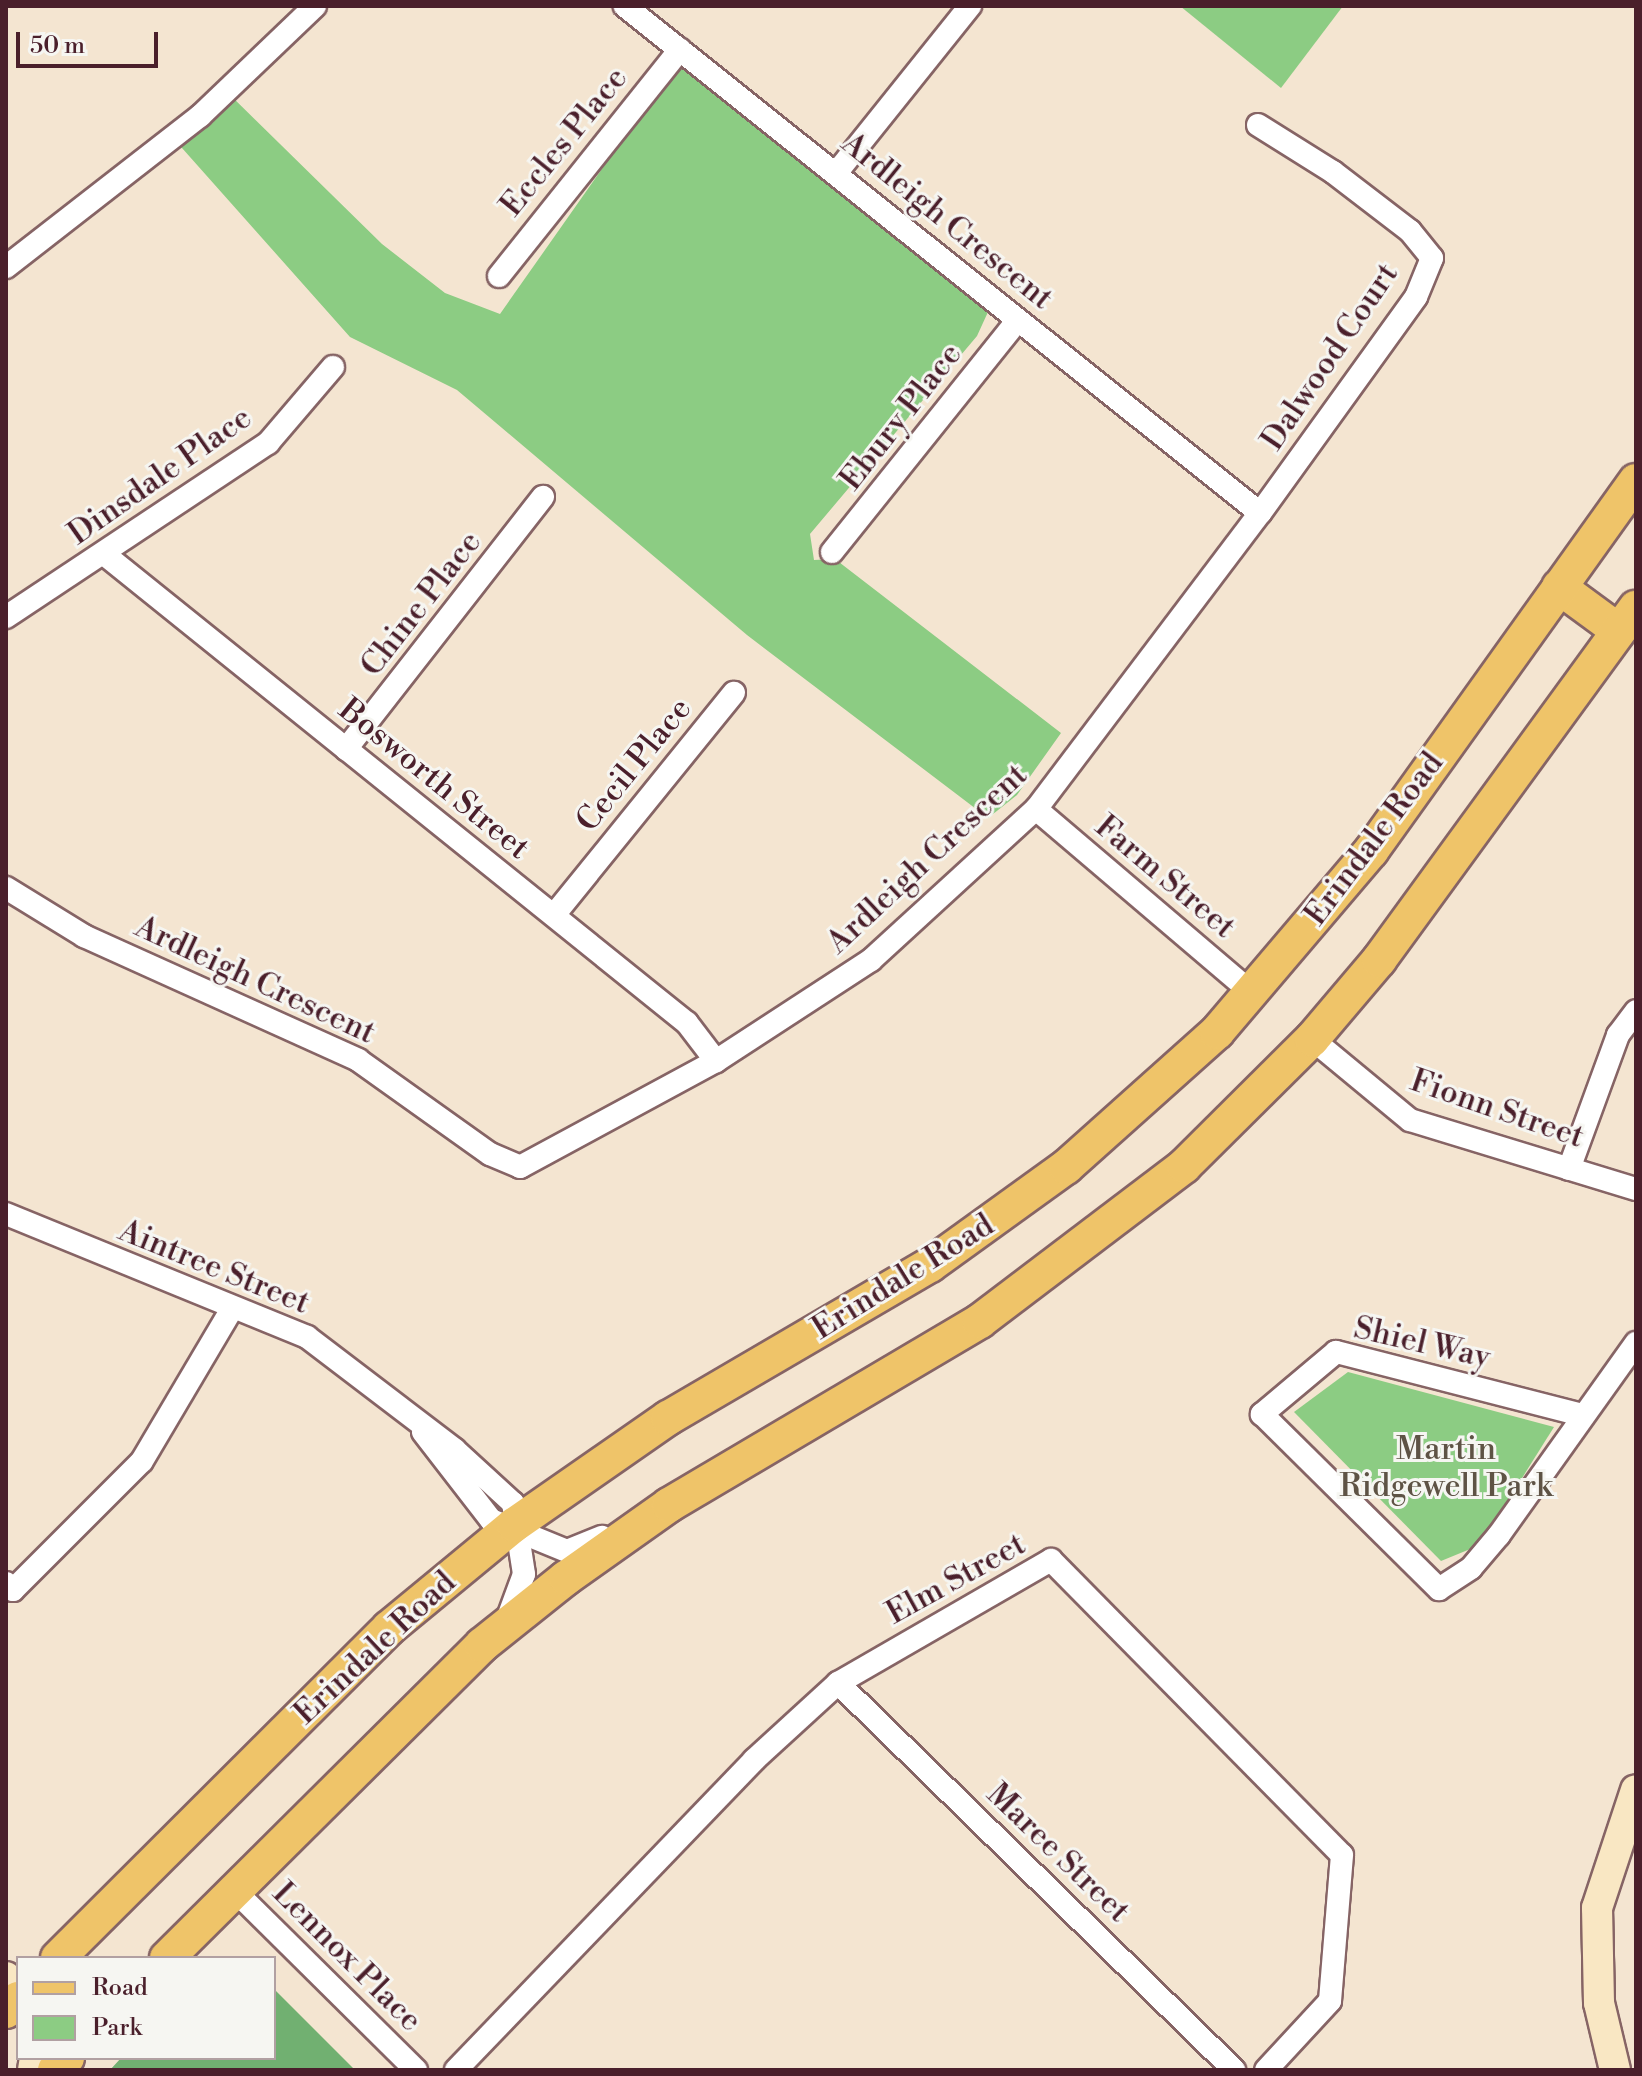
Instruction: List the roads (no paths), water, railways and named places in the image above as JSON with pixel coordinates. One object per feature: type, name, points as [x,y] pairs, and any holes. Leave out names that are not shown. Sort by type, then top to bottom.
[{"type":"main road","name":"Erindale Road","points":[[60,1956],[389,1628],[514,1525],[610,1455],[930,1265],[1037,1190],[1253,994],[1371,851],[1636,481]]},
{"type":"main road","points":[[169,1956],[503,1628],[637,1528],[1042,1279],[1184,1166],[1312,1039],[1379,960],[1628,620],[1559,587]]},
{"type":"street","points":[[6,267],[200,116],[315,6]]},
{"type":"street","name":"Ardleigh Crescent","points":[[6,888],[84,936],[358,1060],[490,1154],[520,1167],[716,1061],[871,960],[1036,809],[1260,513],[837,172],[625,6]]},
{"type":"street","points":[[837,172],[970,6]]},
{"type":"street","name":"Eccles Place","points":[[499,276],[680,49]]},
{"type":"street","name":"Dalwood Court","points":[[1258,125],[1333,172],[1410,231],[1432,258],[1416,297],[1260,513]]},
{"type":"street","name":"Ebury Place","points":[[832,552],[1018,320]]},
{"type":"street","name":"Dinsdale Place","points":[[6,617],[268,443],[333,367]]},
{"type":"street","name":"Chine Place","points":[[346,749],[543,497]]},
{"type":"street","name":"Bosworth Street","points":[[104,554],[687,1023],[716,1061]]},
{"type":"street","name":"Cecil Place","points":[[554,915],[734,693]]},
{"type":"street","name":"Farm Street","points":[[1036,809],[1253,994]]},
{"type":"street","points":[[1569,1169],[1618,1035],[1636,1011]]},
{"type":"street","name":"Fionn Street","points":[[1312,1039],[1410,1120],[1636,1189]]},
{"type":"street","name":"Aintree Street","points":[[6,1214],[232,1309],[307,1337],[513,1503],[524,1574],[503,1628]]},
{"type":"street","points":[[6,1583],[13,1590],[142,1461],[232,1309]]},
{"type":"street","name":"Shiel Way","points":[[1582,1415],[1336,1352],[1262,1414],[1439,1589],[1471,1568],[1499,1535],[1636,1343]]},
{"type":"street","points":[[514,1525],[567,1551],[637,1528]]},
{"type":"street","name":"Elm Street","points":[[456,2070],[754,1760],[838,1683],[1051,1560],[1342,1855],[1330,2001],[1266,2070]]},
{"type":"street","name":"Maree Street","points":[[838,1683],[1234,2070]]},
{"type":"street","points":[[1615,2070],[1599,2003],[1597,1908],[1636,1790]]},
{"type":"street","name":"Lennox Place","points":[[234,1890],[416,2070]]},
{"type":"street","points":[[6,1977],[16,1994]]},
{"type":"park label","name":"Martin Ridgewell Park","points":[[1446,1468]]}]
